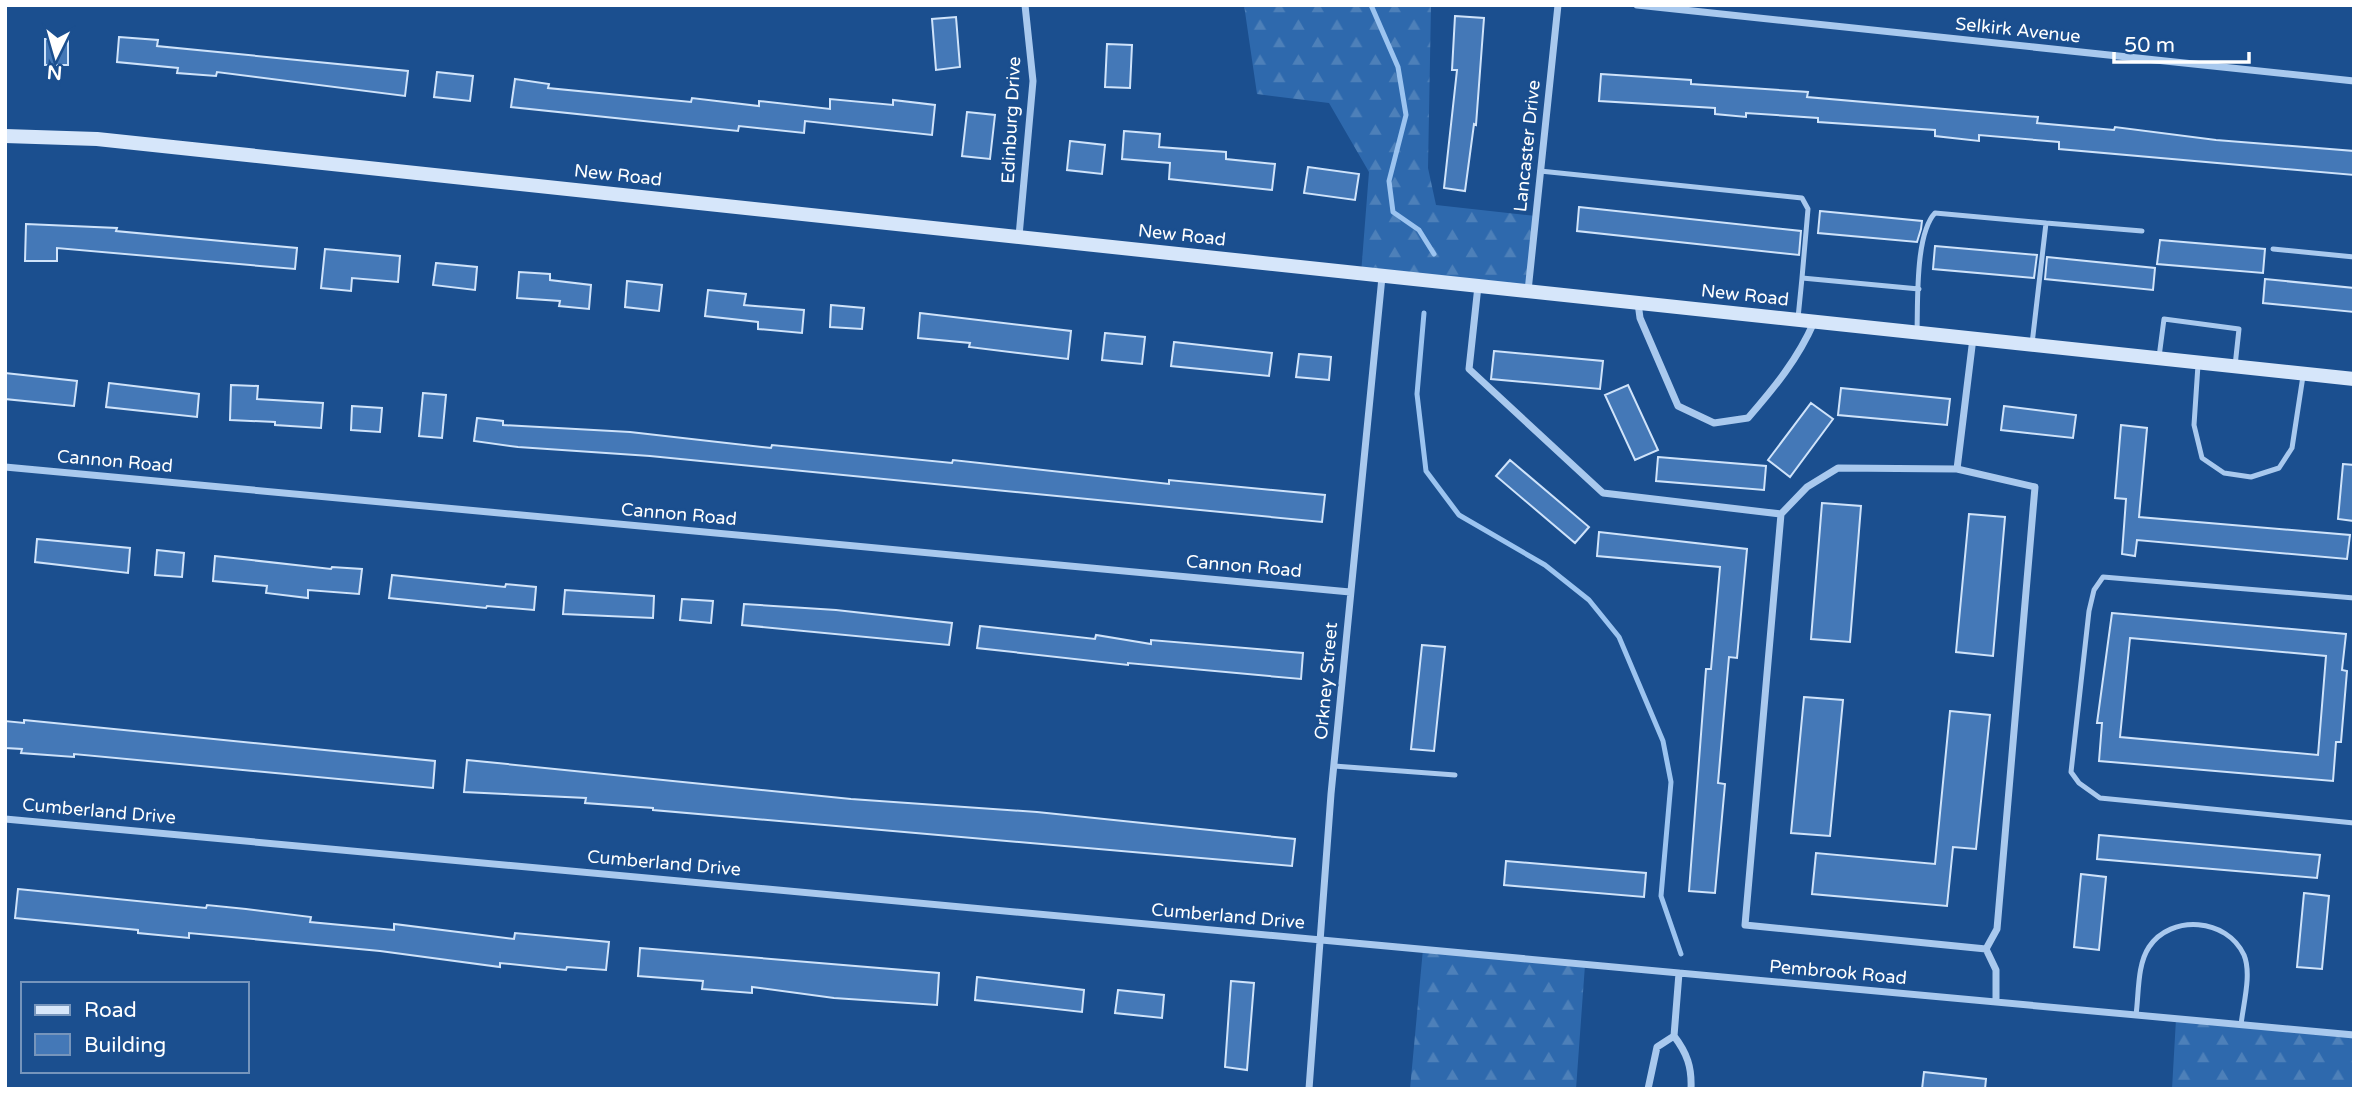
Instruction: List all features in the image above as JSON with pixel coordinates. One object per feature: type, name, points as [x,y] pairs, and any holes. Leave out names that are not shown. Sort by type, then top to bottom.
[{"type":"street","name":"Edinburg Drive","points":[[1018,236],[1033,81],[1025,5]]},
{"type":"street","name":"Lancaster Drive","points":[[1528,291],[1558,5]]},
{"type":"street","name":"Selkirk Avenue","points":[[1637,5],[2354,81]]},
{"type":"street","name":"New Road","points":[[5,136],[97,139],[2354,379]]},
{"type":"street","name":"Orkney Street","points":[[1309,1089],[1334,766],[1382,277]]},
{"type":"street","points":[[1478,286],[1469,369],[1603,493],[1782,514]]},
{"type":"street","points":[[1638,303],[1640,318],[1678,407],[1714,422],[1748,418],[1803,348],[1814,321]]},
{"type":"street","points":[[1957,469],[1973,338]]},
{"type":"street","name":"Cannon Road","points":[[5,467],[1350,592]]},
{"type":"street","points":[[1838,468],[1957,469],[2035,487],[1997,929],[1986,949],[1745,925],[1782,514],[1807,487],[1838,468]]},
{"type":"street","name":"Cumberland Drive","points":[[5,819],[1319,940]]},
{"type":"street","name":"Pembrook Road","points":[[1319,940],[2354,1035]]},
{"type":"street","points":[[1986,949],[1996,970],[1996,1002]]},
{"type":"street","points":[[1679,973],[1674,1036],[1686,1052],[1692,1073],[1691,1089]]},
{"type":"street","points":[[1648,1089],[1657,1047],[1674,1036]]},
{"type":"lane","points":[[1541,171],[1802,198],[1808,209],[1798,320]]},
{"type":"lane","points":[[1917,332],[1927,221],[1935,213],[2142,231]]},
{"type":"lane","points":[[2032,344],[2046,223]]},
{"type":"lane","points":[[2273,249],[2354,257]]},
{"type":"lane","points":[[1802,278],[1919,289]]},
{"type":"lane","points":[[2159,358],[2164,320],[2239,329],[2235,366]]},
{"type":"lane","points":[[2198,362],[2194,425],[2202,458],[2224,474],[2251,477],[2279,468],[2292,448],[2303,373]]},
{"type":"lane","points":[[2354,598],[2104,577],[2094,590],[2089,611],[2071,772],[2079,783],[2100,798],[2354,823]]},
{"type":"lane","points":[[1334,766],[1455,775]]},
{"type":"lane","points":[[2136,1015],[2143,960],[2150,945],[2168,929],[2183,924],[2222,931],[2244,955],[2246,971],[2241,1025]]},
{"type":"green space","points":[[1244,5],[1431,5],[1428,168],[1436,205],[1536,216],[1528,291],[1361,274],[1369,172],[1329,103],[1257,94]]},
{"type":"green space","points":[[1423,949],[1585,965],[1576,1089],[1410,1089]]},
{"type":"green space","points":[[2176,1019],[2354,1035],[2354,1089],[2172,1089]]},
{"type":"building","points":[[1455,16],[1484,18],[1476,125],[1474,124],[1465,191],[1444,188],[1457,70],[1452,70]]},
{"type":"building","points":[[956,17],[960,67],[936,70],[932,19]]},
{"type":"building","points":[[119,37],[158,40],[157,46],[408,71],[405,96],[217,72],[216,76],[177,73],[178,68],[117,62]]},
{"type":"building","points":[[45,39],[68,39],[68,65],[45,65]]},
{"type":"building","points":[[1107,44],[1132,45],[1130,88],[1105,87]]},
{"type":"building","points":[[437,72],[473,76],[470,101],[434,97]]},
{"type":"building","points":[[1601,74],[1691,80],[1691,84],[1808,92],[1807,97],[2038,117],[2037,123],[2114,130],[2115,127],[2216,140],[2354,151],[2354,175],[2059,149],[2059,142],[1979,135],[1979,141],[1935,136],[1935,130],[1818,122],[1818,118],[1746,113],[1746,117],[1715,114],[1715,108],[1599,101]]},
{"type":"building","points":[[515,79],[549,84],[548,88],[691,102],[692,98],[759,106],[759,101],[830,109],[830,99],[893,105],[893,100],[935,105],[932,135],[805,121],[804,133],[739,126],[738,131],[511,107]]},
{"type":"building","points":[[967,112],[995,115],[990,159],[962,156]]},
{"type":"building","points":[[1124,131],[1160,134],[1159,147],[1226,152],[1226,159],[1275,164],[1272,190],[1169,179],[1170,163],[1122,159]]},
{"type":"building","points":[[1070,141],[1105,145],[1102,174],[1067,170]]},
{"type":"building","points":[[1308,167],[1359,174],[1355,200],[1304,193]]},
{"type":"building","points":[[1579,207],[1801,231],[1799,255],[1577,231]]},
{"type":"building","points":[[1820,211],[1922,221],[1921,229],[1917,242],[1818,233]]},
{"type":"building","points":[[26,224],[117,228],[116,231],[297,248],[295,269],[57,248],[57,261],[25,261]]},
{"type":"building","points":[[2160,240],[2265,249],[2263,273],[2157,264]]},
{"type":"building","points":[[1935,246],[2037,255],[2034,278],[1933,269]]},
{"type":"building","points":[[325,249],[400,256],[398,282],[352,278],[351,291],[321,288]]},
{"type":"building","points":[[2047,257],[2155,268],[2153,290],[2045,279]]},
{"type":"building","points":[[436,263],[477,267],[475,290],[433,285]]},
{"type":"building","points":[[519,272],[550,274],[550,280],[591,285],[589,309],[559,306],[560,301],[517,298]]},
{"type":"building","points":[[2265,279],[2354,288],[2354,312],[2263,303]]},
{"type":"building","points":[[627,281],[662,285],[659,311],[625,307]]},
{"type":"building","points":[[708,290],[746,294],[744,305],[804,310],[802,333],[758,329],[758,322],[705,316]]},
{"type":"building","points":[[831,305],[864,308],[862,329],[830,327]]},
{"type":"building","points":[[920,313],[1071,331],[1068,359],[969,347],[970,343],[918,338]]},
{"type":"building","points":[[1105,333],[1145,337],[1142,364],[1102,360]]},
{"type":"building","points":[[1174,342],[1272,353],[1269,376],[1171,366]]},
{"type":"building","points":[[1494,351],[1603,361],[1600,389],[1491,379]]},
{"type":"building","points":[[1299,354],[1331,357],[1329,380],[1296,377]]},
{"type":"building","points":[[5,373],[77,381],[74,406],[5,399]]},
{"type":"building","points":[[109,383],[199,394],[197,417],[106,407]]},
{"type":"building","points":[[231,385],[258,386],[257,399],[323,403],[321,428],[230,420]]},
{"type":"building","points":[[1628,385],[1658,450],[1635,460],[1605,395]]},
{"type":"building","points":[[1841,388],[1950,399],[1947,425],[1838,415]]},
{"type":"building","points":[[423,393],[446,395],[442,438],[419,436]]},
{"type":"building","points":[[1811,403],[1833,419],[1790,477],[1768,460]]},
{"type":"building","points":[[352,406],[382,408],[380,432],[351,430]]},
{"type":"building","points":[[2004,406],[2076,415],[2073,438],[2001,430]]},
{"type":"building","points":[[477,418],[503,421],[503,425],[630,432],[771,448],[772,445],[952,463],[953,460],[1169,484],[1169,480],[1325,495],[1322,522],[650,456],[518,447],[474,441]]},
{"type":"building","points":[[2121,425],[2147,428],[2139,517],[2350,535],[2347,559],[2137,540],[2135,556],[2122,554],[2126,499],[2115,498]]},
{"type":"building","points":[[1658,457],[1766,466],[1764,490],[1656,481]]},
{"type":"building","points":[[1510,460],[1589,527],[1575,543],[1496,476]]},
{"type":"building","points":[[2343,464],[2354,465],[2354,521],[2338,519]]},
{"type":"building","points":[[1822,503],[1861,506],[1850,642],[1811,639]]},
{"type":"building","points":[[1969,514],[2005,517],[1993,656],[1956,652]]},
{"type":"building","points":[[1599,532],[1747,549],[1737,658],[1729,657],[1718,783],[1725,784],[1715,893],[1689,891],[1706,669],[1711,669],[1720,567],[1597,556]]},
{"type":"building","points":[[37,539],[130,548],[128,573],[35,562]]},
{"type":"building","points":[[157,550],[184,553],[182,577],[155,575]]},
{"type":"building","points":[[215,556],[331,569],[362,569],[359,594],[308,590],[308,598],[266,593],[267,586],[213,581]]},
{"type":"building","points":[[392,575],[505,587],[506,584],[536,587],[534,610],[389,598]]},
{"type":"building","points":[[565,590],[654,596],[653,618],[563,614]]},
{"type":"building","points":[[682,599],[713,601],[711,623],[680,620]]},
{"type":"building","points":[[744,604],[836,610],[952,623],[949,645],[742,625]]},
{"type":"building","points":[[2112,613],[2346,634],[2342,670],[2347,671],[2341,742],[2336,742],[2333,781],[2099,761],[2102,723],[2097,723]],"holes":[[[2130,638],[2326,656],[2318,755],[2120,737]]]},
{"type":"building","points":[[980,626],[1095,639],[1096,635],[1151,644],[1151,640],[1303,653],[1301,679],[1128,665],[977,648]]},
{"type":"building","points":[[1422,645],[1445,647],[1434,751],[1411,749]]},
{"type":"building","points":[[1804,697],[1843,700],[1830,836],[1791,833]]},
{"type":"building","points":[[1950,711],[1990,715],[1976,849],[1953,847],[1947,906],[1812,894],[1816,853],[1935,864]]},
{"type":"building","points":[[24,720],[435,761],[433,788],[74,754],[74,757],[21,753],[22,749],[5,748],[5,721],[24,723]]},
{"type":"building","points":[[467,760],[851,799],[1037,812],[1295,839],[1292,866],[653,810],[585,803],[586,798],[464,792]]},
{"type":"building","points":[[2099,835],[2320,855],[2317,878],[2097,859]]},
{"type":"building","points":[[1506,861],[1646,873],[1644,897],[1504,885]]},
{"type":"building","points":[[2081,874],[2106,877],[2099,950],[2074,947]]},
{"type":"building","points":[[18,889],[206,908],[207,905],[246,909],[311,917],[310,922],[394,930],[394,924],[514,939],[515,933],[609,942],[606,970],[567,967],[566,970],[500,963],[500,967],[380,951],[189,933],[189,938],[138,933],[138,930],[15,918]]},
{"type":"building","points":[[2304,893],[2329,896],[2322,969],[2297,967]]},
{"type":"building","points":[[640,948],[939,973],[937,1005],[834,998],[752,987],[752,993],[702,989],[703,981],[638,976]]},
{"type":"building","points":[[977,977],[1084,990],[1082,1012],[975,1000]]},
{"type":"building","points":[[1231,981],[1254,983],[1247,1070],[1225,1067]]},
{"type":"building","points":[[1118,990],[1164,995],[1162,1018],[1115,1013]]},
{"type":"building","points":[[1924,1072],[1986,1079],[1985,1089],[1922,1089]]},
{"type":"waterway","points":[[1371,5],[1398,67],[1406,115],[1389,181],[1393,212],[1419,230],[1434,254]]},
{"type":"waterway","points":[[1424,313],[1417,394],[1426,471],[1459,515],[1545,565],[1589,600],[1619,637],[1663,741],[1671,782],[1661,896],[1681,954]]}]
